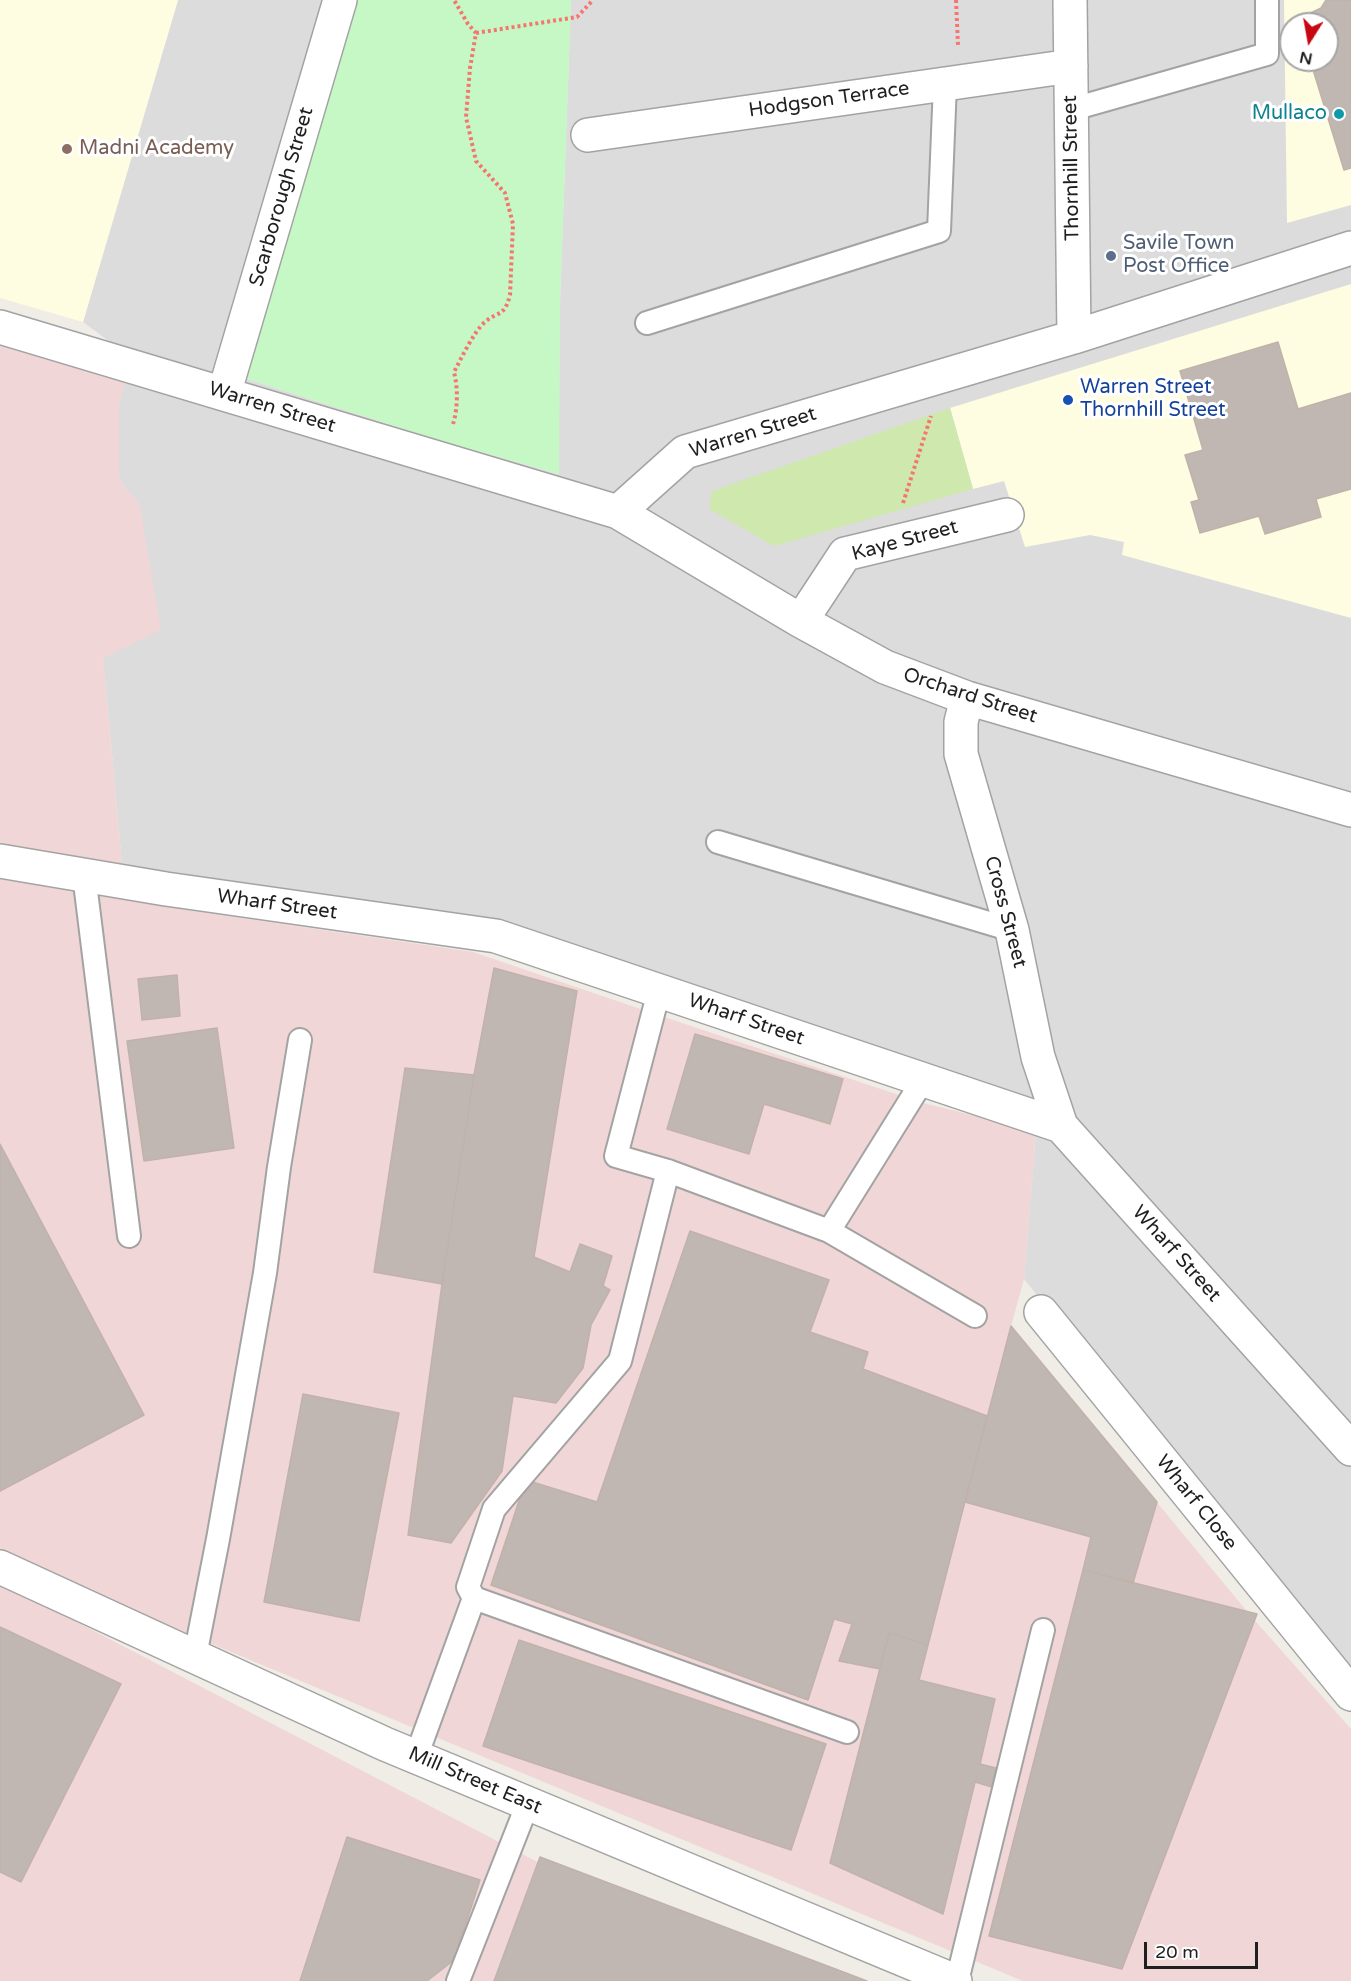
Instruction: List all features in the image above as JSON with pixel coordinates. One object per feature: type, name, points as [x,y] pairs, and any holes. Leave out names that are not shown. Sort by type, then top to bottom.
[{"type":"street","name":"Scarborough Street","points":[[224,394],[340,0]]},
{"type":"street","name":"Thornhill Street","points":[[1070,0],[1074,336]]},
{"type":"street","name":"Hodgson Terrace","points":[[588,135],[1071,66]]},
{"type":"street","name":"Warren Street","points":[[0,327],[618,512],[685,452],[945,376],[1351,248]]},
{"type":"street","name":"Orchard Street","points":[[618,512],[801,621],[885,667],[967,698],[1351,810]]},
{"type":"street","name":"Kaye Street","points":[[801,621],[845,554],[1006,515]]},
{"type":"street","name":"Cross Street","points":[[967,698],[961,722],[960,754],[1012,930],[1038,1057],[1061,1126]]},
{"type":"street","name":"Wharf Street","points":[[0,861],[178,891],[496,936],[1061,1126],[1351,1449]]},
{"type":"street","name":"Wharf Close","points":[[1041,1312],[1346,1676]]},
{"type":"street","name":"Mill Street East","points":[[0,1567],[385,1744],[956,1981]]},
{"type":"lane","points":[[1073,109],[1266,54],[1267,0]]},
{"type":"lane","points":[[647,322],[939,231],[952,83]]},
{"type":"lane","points":[[718,842],[1012,930]]},
{"type":"lane","points":[[84,875],[129,1236]]},
{"type":"lane","points":[[658,991],[616,1156],[668,1171],[829,1232],[975,1316]]},
{"type":"lane","points":[[195,1656],[265,1274],[279,1167],[300,1040]]},
{"type":"lane","points":[[829,1232],[923,1080]]},
{"type":"lane","points":[[668,1171],[620,1361],[494,1509],[468,1587],[474,1598],[847,1732]]},
{"type":"lane","points":[[416,1757],[474,1598]]},
{"type":"lane","points":[[956,1981],[1043,1630]]},
{"type":"lane","points":[[458,1981],[528,1803]]},
{"type":"path","points":[[454,0],[476,33]]},
{"type":"path","points":[[476,33],[577,17],[593,0]]},
{"type":"path","points":[[952,83],[956,0]]},
{"type":"path","points":[[444,460],[456,415],[454,372],[484,322],[501,314],[510,295],[513,224],[505,194],[476,161],[466,117],[470,68],[476,33]]},
{"type":"path","points":[[890,544],[945,376]]},
{"type":"shaded area","name":"Madni Academy","points":[[0,0],[178,0],[83,322],[0,298]]},
{"type":"shaded area","points":[[178,0],[357,0],[241,377],[435,439],[558,474],[560,302],[571,0],[1351,0],[1351,1680],[1024,1279],[1036,1131],[672,987],[123,875],[103,658],[140,506],[119,479],[119,402],[133,359],[83,322]]},
{"type":"shaded area","points":[[1284,0],[1351,0],[1351,205],[1287,223],[1285,72],[1339,72],[1339,12],[1284,12]]},
{"type":"shaded area","points":[[1351,284],[1351,618],[1122,555],[1124,542],[1090,535],[1025,547],[1004,481],[973,489],[950,408]]},
{"type":"shaded area","points":[[0,333],[128,375],[119,402],[119,479],[140,506],[161,630],[103,658],[123,875],[122,898],[193,911],[473,952],[923,1103],[1036,1131],[1024,1279],[1011,1326],[1250,1615],[1351,1729],[1351,1981],[1023,1981],[0,1556]]},
{"type":"shaded area","points":[[0,1582],[618,1904],[801,1981],[0,1981]]},
{"type":"green space","points":[[357,0],[571,0],[560,302],[559,474],[435,439],[241,377]]},
{"type":"green space","points":[[950,408],[973,489],[774,546],[709,509],[712,491]]},
{"type":"building","name":"Mullaco","points":[[1326,0],[1351,0],[1351,168],[1344,170],[1314,72],[1339,72],[1339,12],[1313,12],[1321,8]]},
{"type":"building","points":[[1278,342],[1298,409],[1351,393],[1351,489],[1316,499],[1321,517],[1265,534],[1259,516],[1200,533],[1191,502],[1199,500],[1185,455],[1203,450],[1180,371]]},
{"type":"building","points":[[494,968],[577,991],[534,1257],[570,1272],[580,1244],[612,1256],[603,1286],[610,1290],[591,1325],[583,1368],[556,1403],[513,1396],[502,1471],[451,1543],[408,1535],[442,1284],[474,1075]]},
{"type":"building","points":[[177,975],[180,1016],[142,1020],[138,979]]},
{"type":"building","points":[[217,1028],[234,1148],[144,1161],[127,1041]]},
{"type":"building","points":[[695,1034],[843,1079],[830,1124],[764,1104],[749,1154],[667,1129]]},
{"type":"building","points":[[405,1068],[474,1075],[442,1284],[374,1272]]},
{"type":"building","points":[[0,1144],[144,1415],[0,1491]]},
{"type":"building","points":[[690,1231],[829,1280],[810,1332],[868,1352],[863,1369],[987,1416],[928,1645],[889,1633],[880,1669],[839,1661],[852,1624],[834,1619],[808,1700],[491,1585],[526,1480],[597,1502]]},
{"type":"building","points":[[1011,1326],[1157,1502],[1133,1583],[1083,1570],[1091,1537],[965,1502]]},
{"type":"building","points":[[303,1394],[399,1413],[359,1621],[264,1602]]},
{"type":"building","points":[[1083,1570],[1257,1614],[1122,1969],[989,1936]]},
{"type":"building","points":[[0,1627],[121,1684],[21,1882],[0,1872]]},
{"type":"building","points":[[889,1633],[928,1645],[919,1680],[995,1699],[980,1764],[996,1768],[992,1787],[975,1782],[943,1914],[830,1863]]},
{"type":"building","points":[[519,1640],[826,1744],[791,1850],[483,1746]]},
{"type":"building","points":[[347,1837],[480,1880],[454,1960],[427,1981],[300,1981]]},
{"type":"building","points":[[540,1857],[867,1981],[494,1981]]},
{"type":"place","name":"Mullaco","points":[[1339,114]]},
{"type":"place","name":"Madni Academy","points":[[67,149]]},
{"type":"place","name":"Savile Town Post Office","points":[[1111,256]]},
{"type":"place","name":"Warren Street Thornhill Street","points":[[1068,400]]}]
